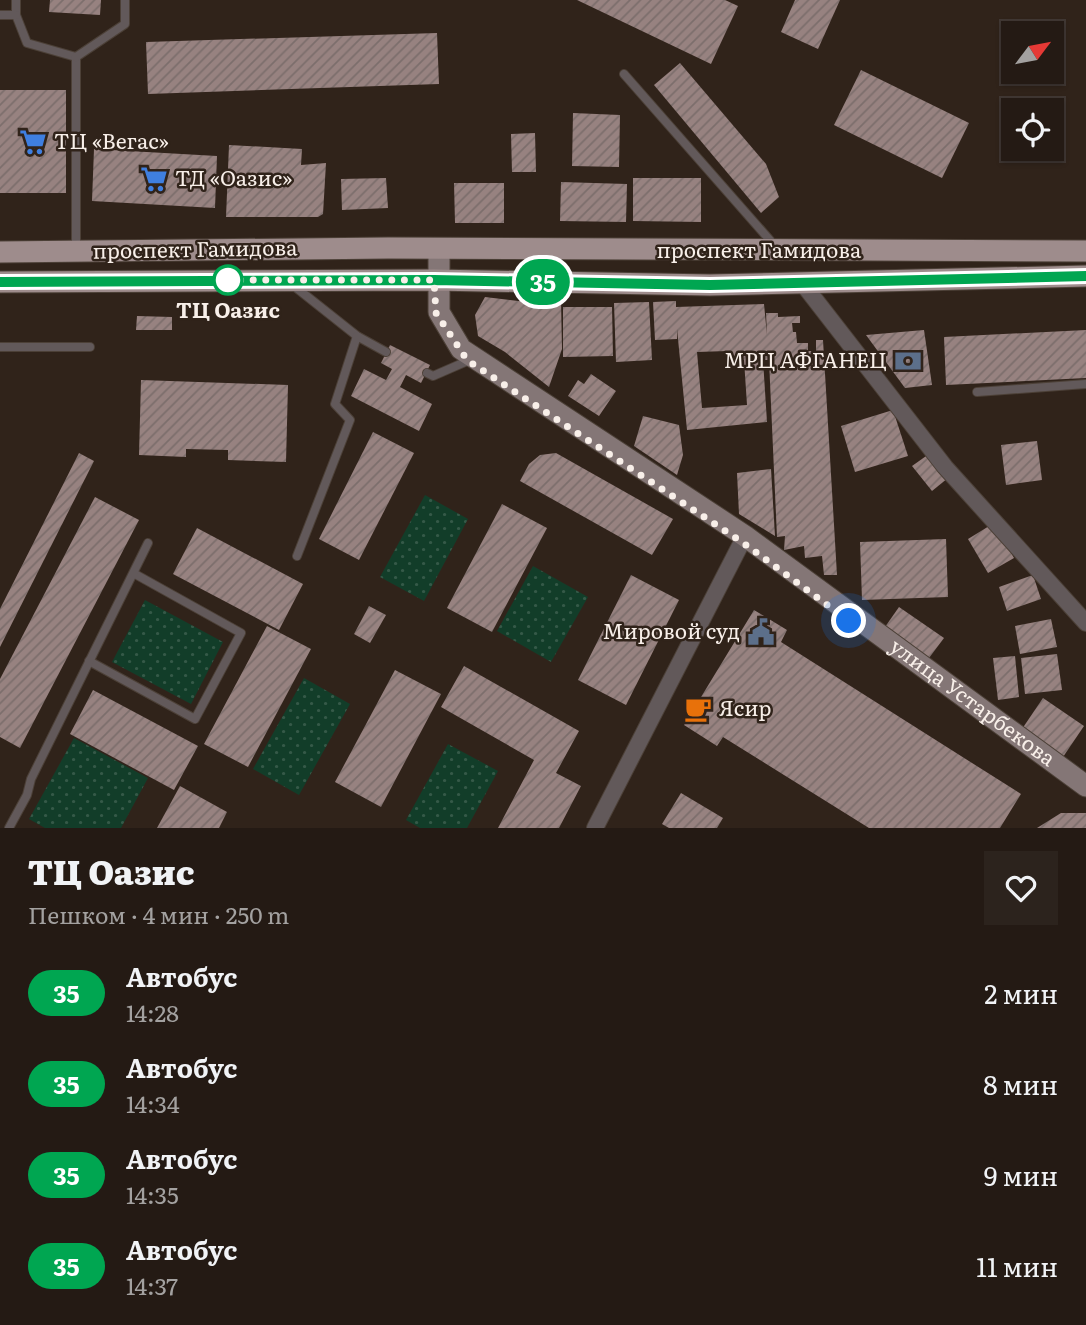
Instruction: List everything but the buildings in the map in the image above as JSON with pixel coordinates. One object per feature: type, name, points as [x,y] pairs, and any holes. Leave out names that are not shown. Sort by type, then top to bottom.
[{"type":"main road","name":"проспект Гамидова","points":[[0,252],[436,249],[997,253],[1086,251]]},
{"type":"main road","points":[[436,249],[436,313],[470,359],[743,539],[1086,796]]},
{"type":"main road","name":"проспект Гамидова","points":[[0,282],[436,280],[803,284],[1086,276]]},
{"type":"main road","name":"улица Устарбекова","points":[[743,539],[1086,786]]},
{"type":"street","points":[[803,284],[946,467],[1086,623]]},
{"type":"street","points":[[595,828],[743,539]]},
{"type":"lane","points":[[16,0],[16,15],[27,43],[76,57],[125,24],[125,0]]},
{"type":"lane","points":[[0,15],[16,15]]},
{"type":"lane","points":[[75,252],[76,57]]},
{"type":"lane","points":[[624,74],[779,251]]},
{"type":"lane","points":[[997,253],[997,279]]},
{"type":"lane","points":[[286,280],[357,337],[386,352]]},
{"type":"lane","points":[[297,556],[350,421],[335,404],[357,337]]},
{"type":"lane","points":[[0,347],[90,347]]},
{"type":"lane","points":[[427,373],[433,376],[470,359]]},
{"type":"lane","points":[[977,392],[1086,384]]},
{"type":"lane","points":[[9,828],[148,544]]},
{"type":"lane","points":[[89,661],[195,719],[241,633],[135,574]]},
{"type":"green space","points":[[425,495],[468,519],[424,601],[380,577]]},
{"type":"green space","points":[[533,566],[588,597],[551,662],[497,631]]},
{"type":"green space","points":[[145,600],[223,642],[191,704],[112,662]]},
{"type":"green space","points":[[304,678],[350,704],[299,795],[253,769]]},
{"type":"green space","points":[[74,738],[148,778],[121,828],[45,828],[29,819]]},
{"type":"green space","points":[[448,744],[498,771],[467,828],[420,828],[406,820]]},
{"type":"bus line","name":"35","points":[[0,282],[434,280],[710,285],[1086,276]]},
{"type":"place","name":"ТЦ «Вегас»","points":[[33,142]]},
{"type":"place","name":"ТД «Оазис»","points":[[154,179]]},
{"type":"place","name":"ТЦ Оазис","points":[[228,280]]},
{"type":"place","name":"МРЦ АФГАНЕЦ","points":[[908,361]]},
{"type":"place","name":"Мировой суд","points":[[761,632]]},
{"type":"place","name":"Ясир","points":[[698,709]]},
{"type":"route","points":[[228,280],[434,280],[436,313],[467,360],[742,542],[849,621]]}]
